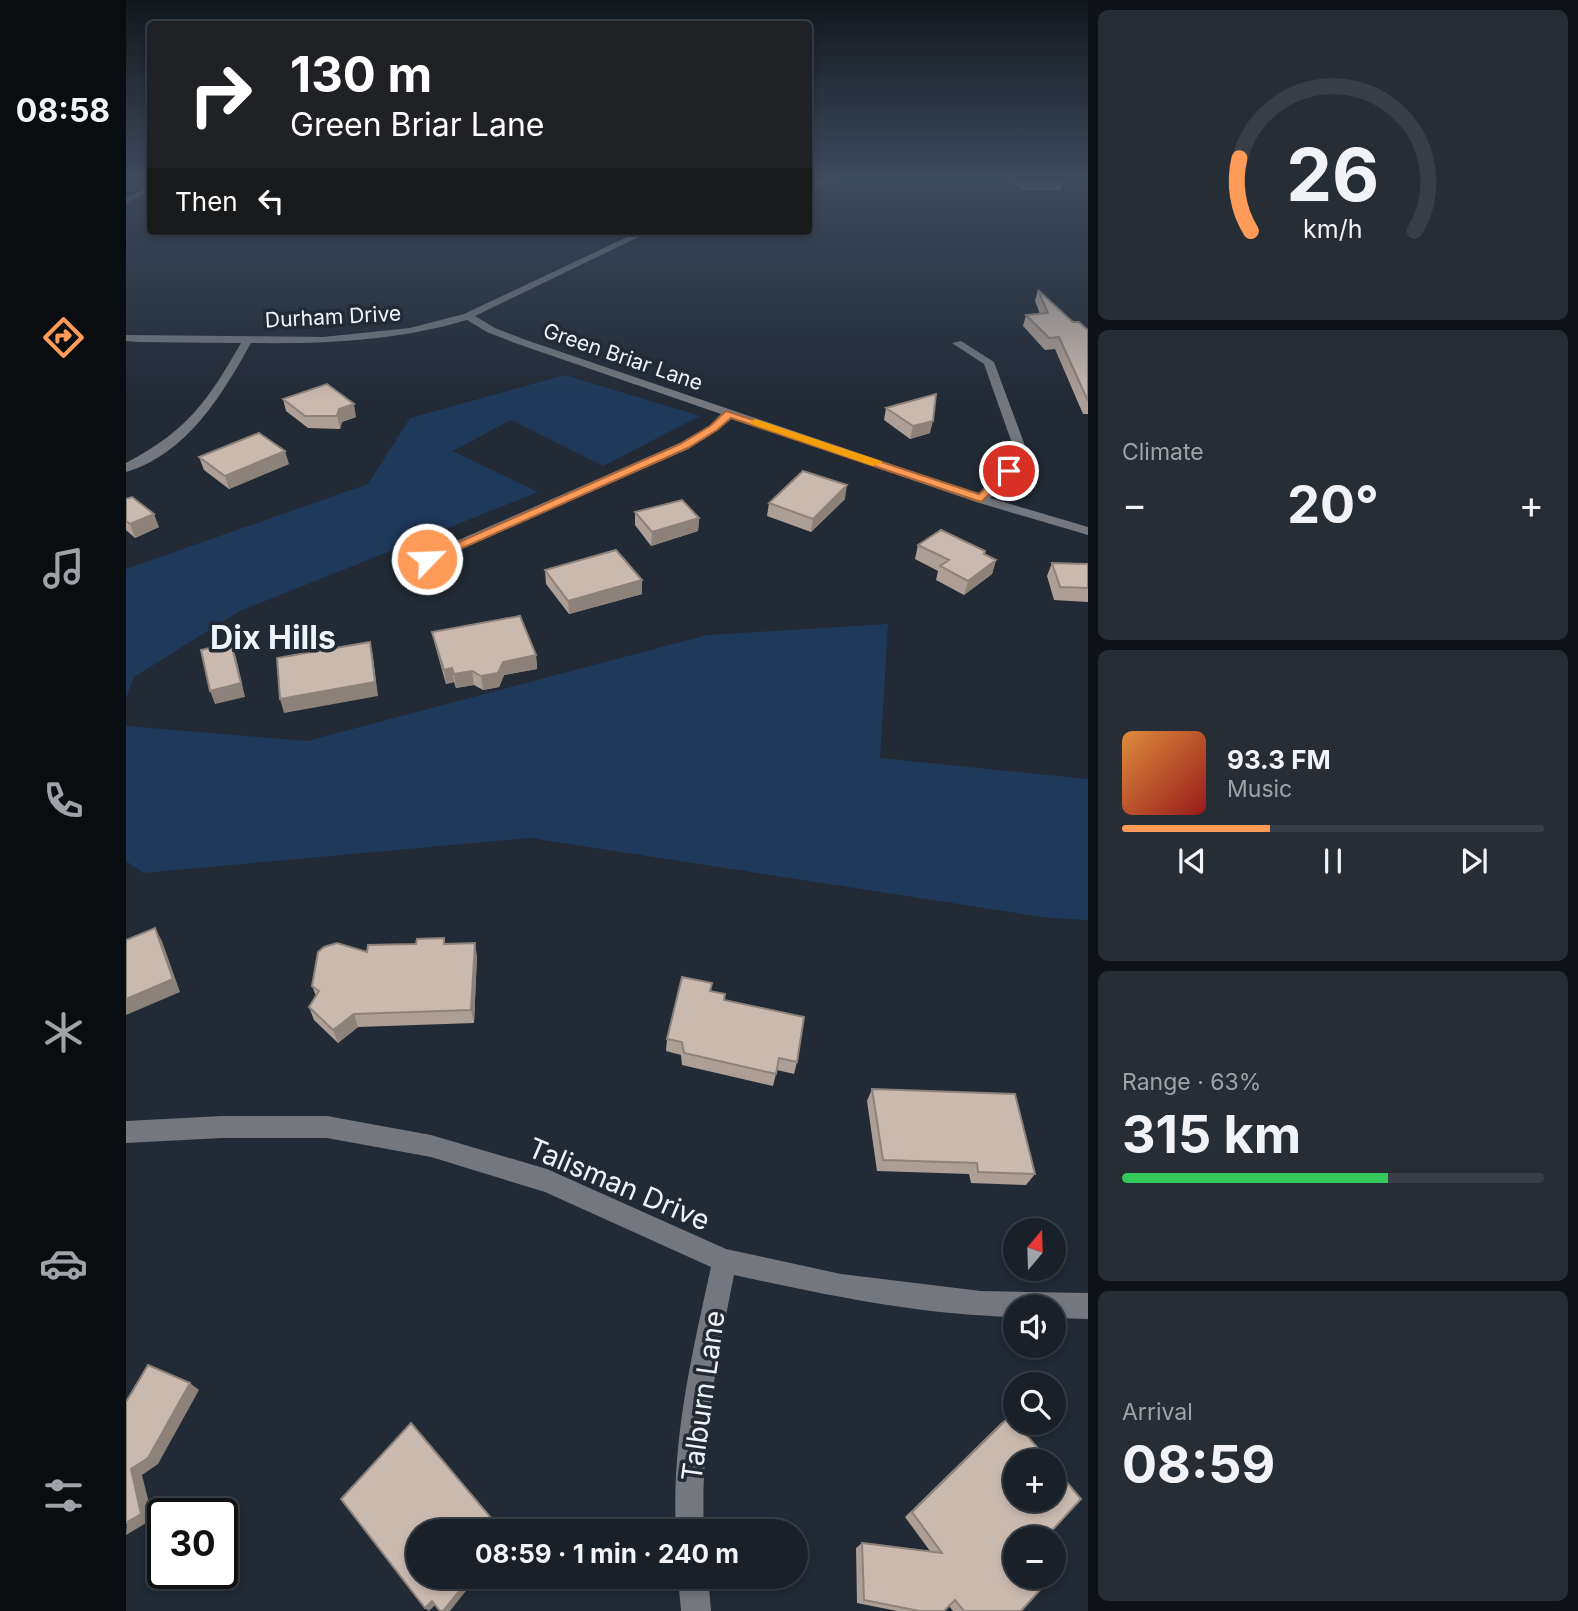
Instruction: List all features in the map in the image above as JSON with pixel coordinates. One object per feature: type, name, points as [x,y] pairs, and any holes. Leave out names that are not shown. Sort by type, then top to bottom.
[{"type":"street","name":"Durham Drive","points":[[126,338],[247,341],[375,337],[441,326],[468,316],[605,251]]},
{"type":"street","name":"Green Briar Lane","points":[[468,316],[510,338],[729,414],[981,499],[1088,531]]},
{"type":"street","points":[[126,468],[188,431],[208,407],[247,341]]},
{"type":"street","points":[[957,343],[989,362],[1019,446],[1009,471],[981,499]]},
{"type":"street","points":[[427,559],[684,446],[714,428],[729,414]]},
{"type":"street","name":"Talisman Drive","points":[[126,1132],[222,1127],[327,1127],[431,1146],[547,1181],[725,1261],[841,1286],[981,1304],[1088,1306]]},
{"type":"street","name":"Talburn Lane","points":[[689,1519],[687,1505],[701,1377],[725,1261]]},
{"type":"street","points":[[694,1589],[696,1611]]},
{"type":"shaded area","points":[[565,375],[700,416],[603,466],[511,420],[453,451],[538,492],[240,611],[134,677],[126,698],[126,569],[368,484],[410,418]]},
{"type":"shaded area","points":[[888,624],[880,758],[1088,779],[1088,920],[1049,918],[530,838],[144,873],[126,861],[126,726],[307,741],[707,635]]},
{"type":"building","points":[[1038,290],[1073,322],[1079,322],[1088,330],[1088,401],[1059,337],[1049,338],[1026,315],[1048,313]]},
{"type":"building","points":[[327,384],[354,404],[339,409],[337,416],[305,416],[283,399]]},
{"type":"building","points":[[936,394],[933,421],[913,426],[886,408]]},
{"type":"building","points":[[259,433],[285,451],[225,476],[199,457]]},
{"type":"building","points":[[803,471],[847,485],[813,519],[769,503]]},
{"type":"building","points":[[132,497],[154,514],[130,524],[126,521],[126,499]]},
{"type":"building","points":[[682,500],[699,518],[652,532],[635,512]]},
{"type":"building","points":[[941,530],[985,551],[984,554],[996,560],[968,581],[940,566],[949,560],[918,545]]},
{"type":"building","points":[[616,550],[642,580],[568,601],[545,570]]},
{"type":"building","points":[[1052,563],[1088,564],[1088,588],[1060,587]]},
{"type":"building","points":[[520,616],[536,655],[503,662],[498,673],[481,676],[472,671],[454,674],[452,668],[444,670],[432,632]]},
{"type":"building","points":[[370,642],[375,682],[280,699],[277,658]]},
{"type":"building","points":[[231,643],[241,683],[210,691],[201,650]]},
{"type":"building","points":[[155,928],[173,979],[126,999],[126,940]]},
{"type":"building","points":[[444,938],[444,944],[475,943],[471,1010],[354,1014],[333,1030],[309,1007],[319,991],[312,986],[318,952],[324,947],[337,943],[367,952],[368,945],[416,944],[417,939]]},
{"type":"building","points":[[682,977],[712,983],[710,991],[725,994],[724,1000],[804,1017],[797,1062],[779,1058],[776,1074],[684,1053],[682,1042],[667,1039]]},
{"type":"building","points":[[872,1089],[1015,1094],[1035,1174],[978,1172],[977,1163],[883,1160]]},
{"type":"building","points":[[148,1365],[190,1383],[148,1458],[131,1469],[141,1514],[126,1523],[126,1402]]},
{"type":"building","points":[[411,1423],[492,1519],[406,1519],[406,1583],[341,1499]]},
{"type":"building","points":[[1003,1423],[1003,1435],[1026,1435],[1039,1449],[1003,1449],[1003,1512],[1066,1512],[1066,1481],[1081,1499],[1056,1526],[1003,1526],[1003,1589],[1041,1589],[1021,1611],[964,1611],[955,1600],[944,1611],[919,1611],[864,1600],[862,1543],[942,1553],[912,1512]]},
{"type":"building","points":[[410,1589],[461,1589],[443,1611],[432,1601],[425,1608]]},
{"type":"slow traffic","points":[[755,422],[877,463]]},
{"type":"district","name":"Dix Hills","points":[[273,638]]},
{"type":"route","points":[[427,559],[684,446],[714,428],[729,414],[981,499],[1009,471]]}]
